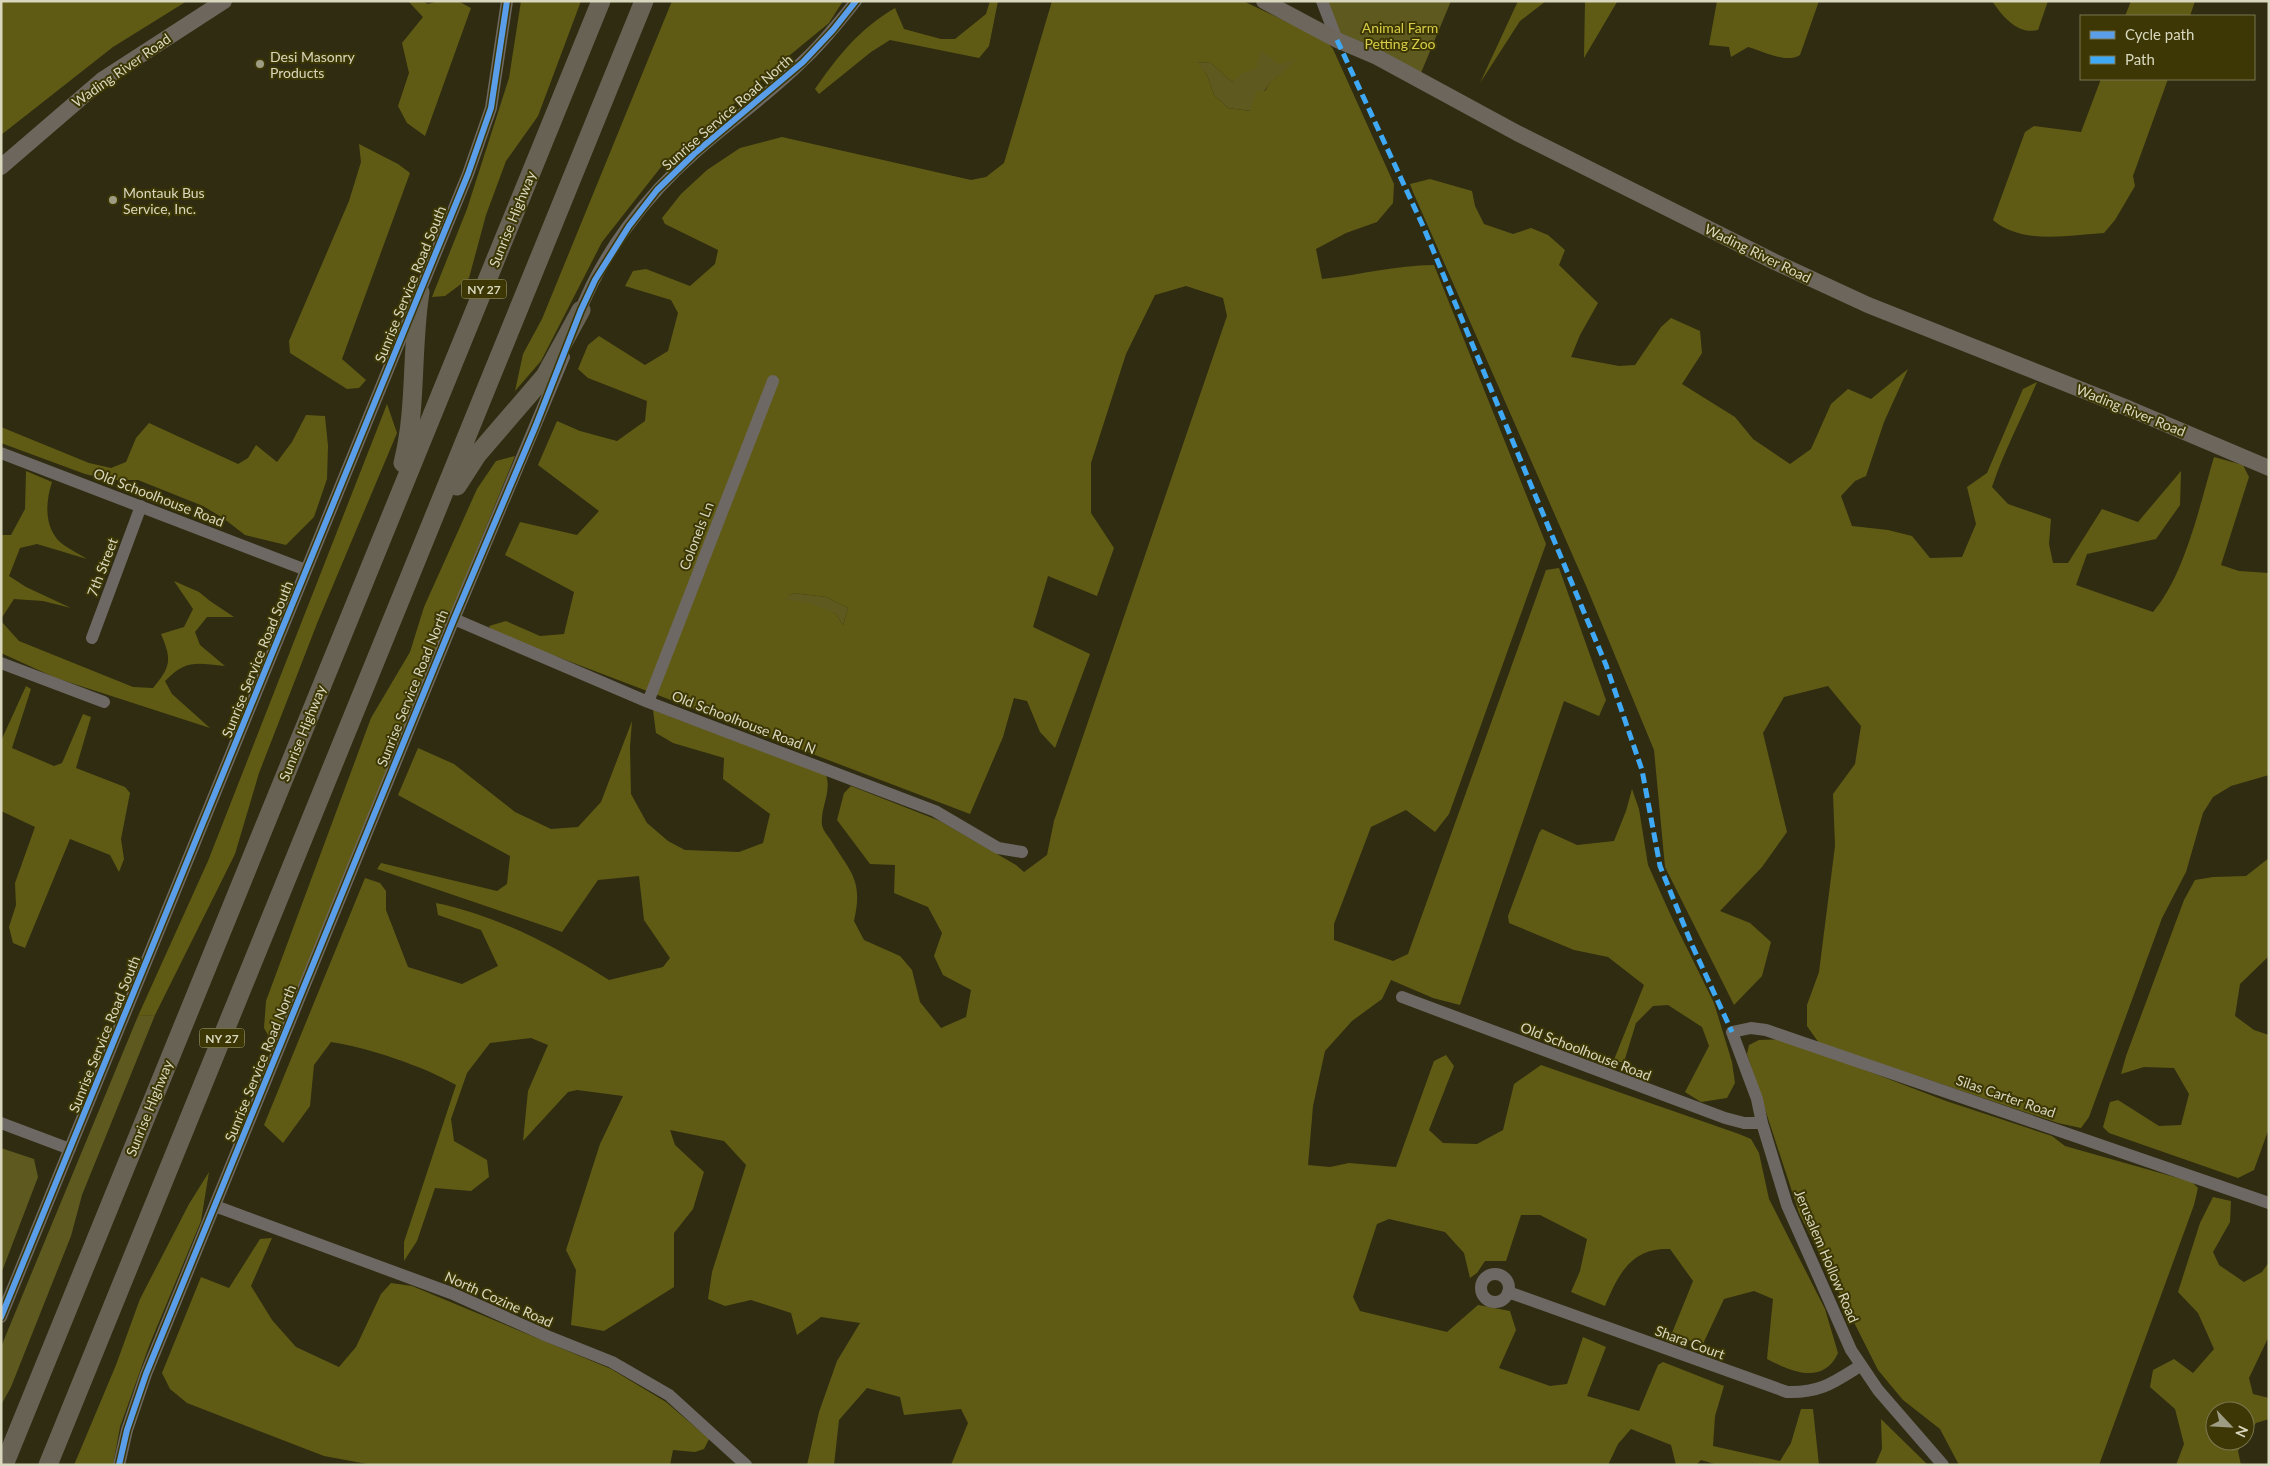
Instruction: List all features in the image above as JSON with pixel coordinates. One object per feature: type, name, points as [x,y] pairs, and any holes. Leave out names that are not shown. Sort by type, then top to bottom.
[{"type":"highway","name":"Sunrise Highway","points":[[4,1465],[601,1]]},
{"type":"highway","name":"NY 27","points":[[48,1465],[644,1]]},
{"type":"highway","points":[[366,576],[407,444],[415,331],[420,292]]},
{"type":"highway","points":[[421,550],[470,464],[548,372],[581,310]]},
{"type":"main road","name":"Wading River Road","points":[[1,168],[102,80],[224,1]]},
{"type":"main road","name":"Wading River Road","points":[[1264,1],[1337,40],[1376,57],[1517,133],[1775,262],[1859,301],[2193,435],[2269,468]]},
{"type":"street","name":"Sunrise Service Road South","points":[[1,1317],[468,174],[487,122],[497,80],[507,1]]},
{"type":"street","name":"Sunrise Service Road North","points":[[119,1465],[136,1401],[454,619],[539,418],[581,310],[610,254],[657,190],[694,154],[803,62],[833,30],[856,1]]},
{"type":"street","points":[[1322,1],[1337,40]]},
{"type":"street","name":"Colonels Ln","points":[[648,702],[773,381]]},
{"type":"street","name":"Old Schoolhouse Road","points":[[1,453],[306,570]]},
{"type":"street","name":"7th Street","points":[[92,638],[141,506]]},
{"type":"street","name":"Old Schoolhouse Road N","points":[[454,619],[648,702],[935,812],[998,848],[1022,852]]},
{"type":"street","points":[[1,663],[104,702]]},
{"type":"street","name":"Old Schoolhouse Road","points":[[1402,997],[1717,1115],[1744,1123],[1762,1123]]},
{"type":"street","name":"Silas Carter Road","points":[[1732,1032],[1751,1028],[1766,1030],[2269,1203]]},
{"type":"street","name":"Jerusalem Hollow Road","points":[[1732,1032],[1757,1098],[1762,1123],[1787,1205],[1840,1328],[1860,1366],[1878,1390],[1943,1465]]},
{"type":"street","points":[[1,1124],[70,1149]]},
{"type":"street","name":"North Cozine Road","points":[[215,1206],[451,1293],[547,1336],[612,1362],[668,1395],[746,1465]]},
{"type":"street","name":"Shara Court","points":[[1508,1292],[1787,1392],[1819,1390],[1860,1366]]},
{"type":"green space","name":"Animal Farm Petting Zoo","points":[[1322,1],[1451,1],[1418,80],[1338,41]]},
{"type":"green space","points":[[1261,50],[1297,60],[1269,84],[1251,111],[1228,108],[1214,95],[1207,75],[1196,62],[1211,63],[1232,82]]},
{"type":"green space","points":[[793,593],[826,597],[848,608],[843,625],[836,614],[784,599]]},
{"type":"green space","points":[[155,1015],[82,1195],[71,1236],[11,1387],[1,1405],[1,1347],[138,1016]]},
{"type":"green space","points":[[1,1148],[34,1159],[38,1177],[1,1274]]},
{"type":"shaded area","points":[[1,1],[187,1],[113,47],[1,135]]},
{"type":"shaded area","points":[[408,1],[422,1],[428,4],[439,1],[458,1],[471,8],[425,136],[407,123],[398,106],[409,73],[402,43],[423,17]]},
{"type":"shaded area","points":[[521,1],[581,1],[538,116],[506,161],[486,215],[469,278],[445,296],[432,297],[467,209],[509,78]]},
{"type":"shaded area","points":[[672,1],[843,1],[829,23],[661,167],[602,242],[541,361],[515,391],[523,354],[542,319]]},
{"type":"shaded area","points":[[990,1],[998,1],[989,46],[979,58],[890,40],[871,52],[819,94],[815,89],[850,44],[882,16],[895,8],[904,29],[941,39],[955,39],[986,14]]},
{"type":"shaded area","points":[[1052,1],[1243,1],[1325,40],[1333,49],[1394,184],[1393,203],[1377,222],[1346,233],[1316,249],[1322,279],[1420,265],[1434,265],[1546,544],[1449,814],[1435,832],[1406,810],[1371,827],[1334,924],[1334,940],[1393,961],[1408,954],[1546,570],[1559,568],[1606,700],[1599,716],[1564,701],[1460,1005],[1433,998],[1391,980],[1382,999],[1352,1021],[1325,1051],[1313,1106],[1308,1165],[1330,1167],[1349,1163],[1396,1167],[1434,1061],[1446,1055],[1454,1066],[1429,1130],[1443,1143],[1477,1144],[1503,1130],[1514,1084],[1541,1065],[1739,1134],[1751,1139],[1759,1153],[1769,1199],[1825,1309],[1838,1353],[1832,1363],[1824,1370],[1815,1373],[1796,1371],[1767,1359],[1773,1299],[1754,1291],[1724,1299],[1702,1346],[1672,1333],[1693,1281],[1670,1249],[1645,1253],[1628,1265],[1615,1284],[1605,1306],[1571,1292],[1580,1271],[1587,1239],[1540,1215],[1521,1215],[1506,1261],[1485,1261],[1477,1273],[1470,1278],[1464,1253],[1445,1232],[1389,1219],[1377,1224],[1353,1297],[1360,1311],[1447,1332],[1478,1305],[1510,1311],[1516,1330],[1499,1368],[1550,1386],[1567,1384],[1583,1337],[1606,1347],[1587,1396],[1639,1411],[1658,1365],[1663,1362],[1724,1386],[1715,1416],[1713,1446],[1780,1461],[1791,1443],[1801,1409],[1813,1409],[1819,1465],[1718,1465],[1701,1460],[1696,1465],[1676,1465],[1671,1445],[1631,1429],[1618,1444],[1608,1465],[951,1465],[968,1423],[961,1409],[904,1415],[900,1397],[867,1388],[839,1420],[834,1465],[807,1465],[819,1412],[837,1361],[860,1323],[821,1317],[797,1335],[791,1313],[751,1300],[725,1306],[708,1299],[712,1272],[746,1165],[724,1141],[670,1130],[675,1145],[704,1172],[693,1209],[674,1233],[674,1287],[604,1331],[571,1325],[576,1270],[566,1250],[600,1144],[623,1096],[577,1090],[568,1092],[523,1141],[528,1091],[548,1045],[531,1038],[490,1043],[467,1073],[451,1119],[454,1141],[487,1160],[489,1177],[471,1191],[435,1188],[417,1241],[404,1261],[404,1242],[456,1085],[428,1071],[395,1059],[331,1042],[314,1065],[310,1106],[283,1143],[264,1125],[365,878],[380,883],[386,891],[386,910],[408,967],[462,984],[498,966],[481,930],[438,915],[436,903],[504,924],[548,945],[609,980],[663,967],[670,958],[644,920],[639,876],[598,880],[562,932],[377,869],[381,863],[497,891],[507,884],[510,856],[398,795],[418,748],[454,764],[515,812],[551,829],[578,827],[601,802],[632,721],[630,747],[631,794],[647,823],[668,841],[685,850],[739,852],[763,843],[770,814],[723,779],[724,758],[673,743],[656,733],[653,710],[826,775],[828,787],[822,825],[854,879],[857,896],[854,921],[864,940],[900,956],[912,970],[920,1002],[941,1028],[966,1017],[971,990],[943,975],[934,956],[942,933],[928,907],[894,893],[895,865],[870,864],[837,820],[844,793],[851,786],[940,821],[1016,865],[1024,872],[1047,855],[1054,821],[1227,316],[1223,298],[1186,286],[1155,295],[1126,354],[1091,463],[1091,513],[1114,548],[1097,596],[1048,576],[1033,627],[1090,654],[1055,748],[1040,732],[1027,701],[1014,698],[1003,737],[970,814],[492,632],[489,626],[506,621],[540,636],[564,634],[574,592],[505,555],[520,522],[577,535],[599,511],[538,465],[557,421],[580,431],[617,441],[645,421],[647,401],[588,378],[578,369],[588,345],[599,336],[645,365],[668,351],[678,313],[671,300],[625,286],[633,271],[646,269],[690,286],[715,264],[718,250],[665,224],[662,218],[681,194],[707,170],[740,148],[782,137],[971,180],[986,177],[1004,163]],"holes":[[[1261,50],[1278,64],[1296,60],[1269,84],[1265,91],[1256,92],[1250,111],[1228,108],[1214,95],[1207,75],[1197,62],[1211,63],[1232,82],[1244,72],[1256,69]],[[793,593],[826,597],[848,608],[843,625],[836,614],[810,603],[785,599]]]},
{"type":"shaded area","points":[[1518,1],[1546,1],[1520,21],[1480,83]]},
{"type":"shaded area","points":[[1585,1],[1620,1],[1617,2],[1584,58]]},
{"type":"shaded area","points":[[1717,1],[1819,1],[1800,55],[1788,58],[1774,56],[1748,47],[1731,57],[1729,47],[1709,45]]},
{"type":"shaded area","points":[[1992,1],[2048,1],[2038,30],[2031,31],[2024,30],[2006,19]]},
{"type":"shaded area","points":[[2131,1],[2195,1],[2190,15],[2125,15]]},
{"type":"shaded area","points":[[2101,80],[2168,80],[2133,176],[2135,186],[2115,220],[2104,233],[2046,237],[2032,236],[2005,228],[1993,220],[2025,132],[2034,126],[2081,132]]},
{"type":"shaded area","points":[[359,144],[398,164],[410,173],[342,359],[366,380],[359,388],[347,389],[290,353],[289,341],[349,201],[361,162]]},
{"type":"shaded area","points":[[1430,179],[1472,191],[1475,206],[1484,224],[1513,234],[1531,228],[1548,235],[1565,250],[1559,265],[1598,303],[1580,335],[1571,357],[1619,366],[1635,365],[1661,327],[1671,318],[1700,331],[1702,353],[1682,384],[1735,417],[1753,439],[1790,464],[1811,449],[1831,404],[1848,389],[1871,399],[1908,369],[1884,422],[1866,476],[1855,481],[1841,496],[1852,526],[1888,530],[1912,536],[1930,558],[1962,557],[1976,524],[1967,487],[1987,473],[2023,389],[2037,382],[1992,487],[2008,504],[2051,519],[2049,544],[2053,563],[2068,563],[2102,509],[2138,522],[2181,471],[2180,505],[2156,539],[2087,554],[2076,585],[2153,612],[2164,597],[2183,559],[2214,457],[2243,465],[2249,477],[2221,565],[2239,571],[2269,573],[2269,775],[2231,786],[2213,797],[2203,813],[2186,872],[2162,918],[2089,1117],[2081,1128],[2058,1123],[1819,1043],[1807,1026],[1807,1005],[1819,972],[1835,846],[1833,794],[1855,764],[1861,726],[1828,686],[1784,697],[1763,733],[1787,832],[1762,867],[1720,911],[1750,923],[1771,942],[1762,976],[1734,1005],[1665,867],[1654,750],[1587,588],[1410,184]]},
{"type":"shaded area","points":[[387,404],[397,433],[318,621],[259,773],[235,854],[155,1015],[138,1016],[208,861]]},
{"type":"shaded area","points":[[306,415],[325,416],[328,446],[327,479],[314,517],[286,545],[245,535],[203,506],[138,480],[110,480],[85,474],[1,443],[1,427],[89,463],[111,468],[126,462],[136,438],[149,423],[238,464],[248,458],[256,445],[277,462],[292,442]]},
{"type":"shaded area","points":[[515,456],[274,1046],[264,1028],[266,1001],[371,718],[410,652],[424,607],[477,489],[496,461]]},
{"type":"shaded area","points":[[26,471],[52,482],[48,496],[47,511],[53,533],[63,545],[87,559],[37,544],[20,548],[9,576],[26,587],[71,608],[43,601],[14,599],[1,619],[1,535],[11,535],[25,509]]},
{"type":"shaded area","points":[[174,581],[199,592],[234,617],[207,617],[195,632],[200,645],[225,666],[192,664],[179,669],[165,681],[172,694],[210,728],[56,678],[1,653],[1,621],[19,641],[133,687],[153,688],[163,674],[168,662],[167,650],[161,634],[184,627],[193,609]]},
{"type":"shaded area","points":[[26,686],[31,689],[12,748],[54,766],[62,763],[83,714],[91,717],[76,768],[125,787],[130,793],[121,839],[124,859],[119,872],[110,855],[70,839],[25,948],[13,943],[9,927],[16,905],[15,883],[35,827],[1,811],[1,741]]},
{"type":"shaded area","points":[[1632,789],[1639,809],[1648,865],[1714,1003],[1732,1062],[1735,1083],[1727,1098],[1701,1102],[1685,1092],[1709,1046],[1702,1027],[1668,1005],[1653,1006],[1636,1023],[1624,1062],[1613,1062],[1644,985],[1608,957],[1574,950],[1509,923],[1508,916],[1542,829],[1577,845],[1614,841],[1626,811]]},
{"type":"shaded area","points":[[2269,858],[2269,956],[2240,984],[2235,1016],[2254,1030],[2269,1035],[2269,1128],[2254,1170],[2238,1178],[2109,1133],[2103,1127],[2110,1102],[2118,1100],[2159,1126],[2181,1125],[2189,1094],[2174,1068],[2144,1067],[2121,1074],[2126,1056],[2184,900],[2195,880],[2213,877],[2246,876]]},
{"type":"shaded area","points":[[1784,1039],[1946,1101],[2052,1136],[2065,1146],[2192,1182],[2198,1188],[2194,1205],[2099,1465],[1959,1465],[1940,1429],[1903,1400],[1878,1370],[1799,1213],[1747,1054],[1749,1045],[1759,1040]]},
{"type":"shaded area","points":[[209,1172],[201,1221],[149,1346],[120,1427],[113,1465],[74,1465],[116,1365],[140,1299],[189,1204]]},
{"type":"shaded area","points":[[2213,1197],[2231,1201],[2230,1222],[2213,1252],[2219,1265],[2244,1282],[2262,1272],[2269,1262],[2269,1336],[2249,1378],[2253,1394],[2269,1398],[2269,1419],[2255,1425],[2255,1401],[2205,1401],[2205,1451],[2238,1451],[2241,1465],[2176,1465],[2184,1444],[2175,1409],[2150,1387],[2153,1370],[2174,1359],[2193,1373],[2214,1349],[2198,1313],[2178,1292],[2200,1223]]},
{"type":"shaded area","points":[[272,1238],[251,1286],[272,1320],[296,1347],[339,1367],[356,1347],[381,1294],[391,1283],[412,1286],[611,1369],[666,1402],[709,1439],[704,1449],[695,1452],[673,1450],[670,1465],[373,1465],[324,1456],[187,1403],[170,1389],[162,1373],[201,1277],[229,1288],[260,1239]]},
{"type":"shaded area","points":[[1881,1419],[1928,1465],[1875,1465],[1882,1449]]},
{"type":"marked path","points":[[1337,40],[1423,226],[1606,665],[1642,770],[1660,866],[1692,945],[1732,1032]]},
{"type":"cycle path","points":[[1,1317],[468,174],[491,108],[507,1]]},
{"type":"cycle path","points":[[119,1465],[127,1430],[146,1374],[454,619],[595,280],[629,226],[657,190],[694,154],[803,62],[833,30],[856,1]]},
{"type":"place","name":"Desi Masonry Products","points":[[260,64]]},
{"type":"place","name":"Montauk Bus Service, Inc.","points":[[113,200]]}]
